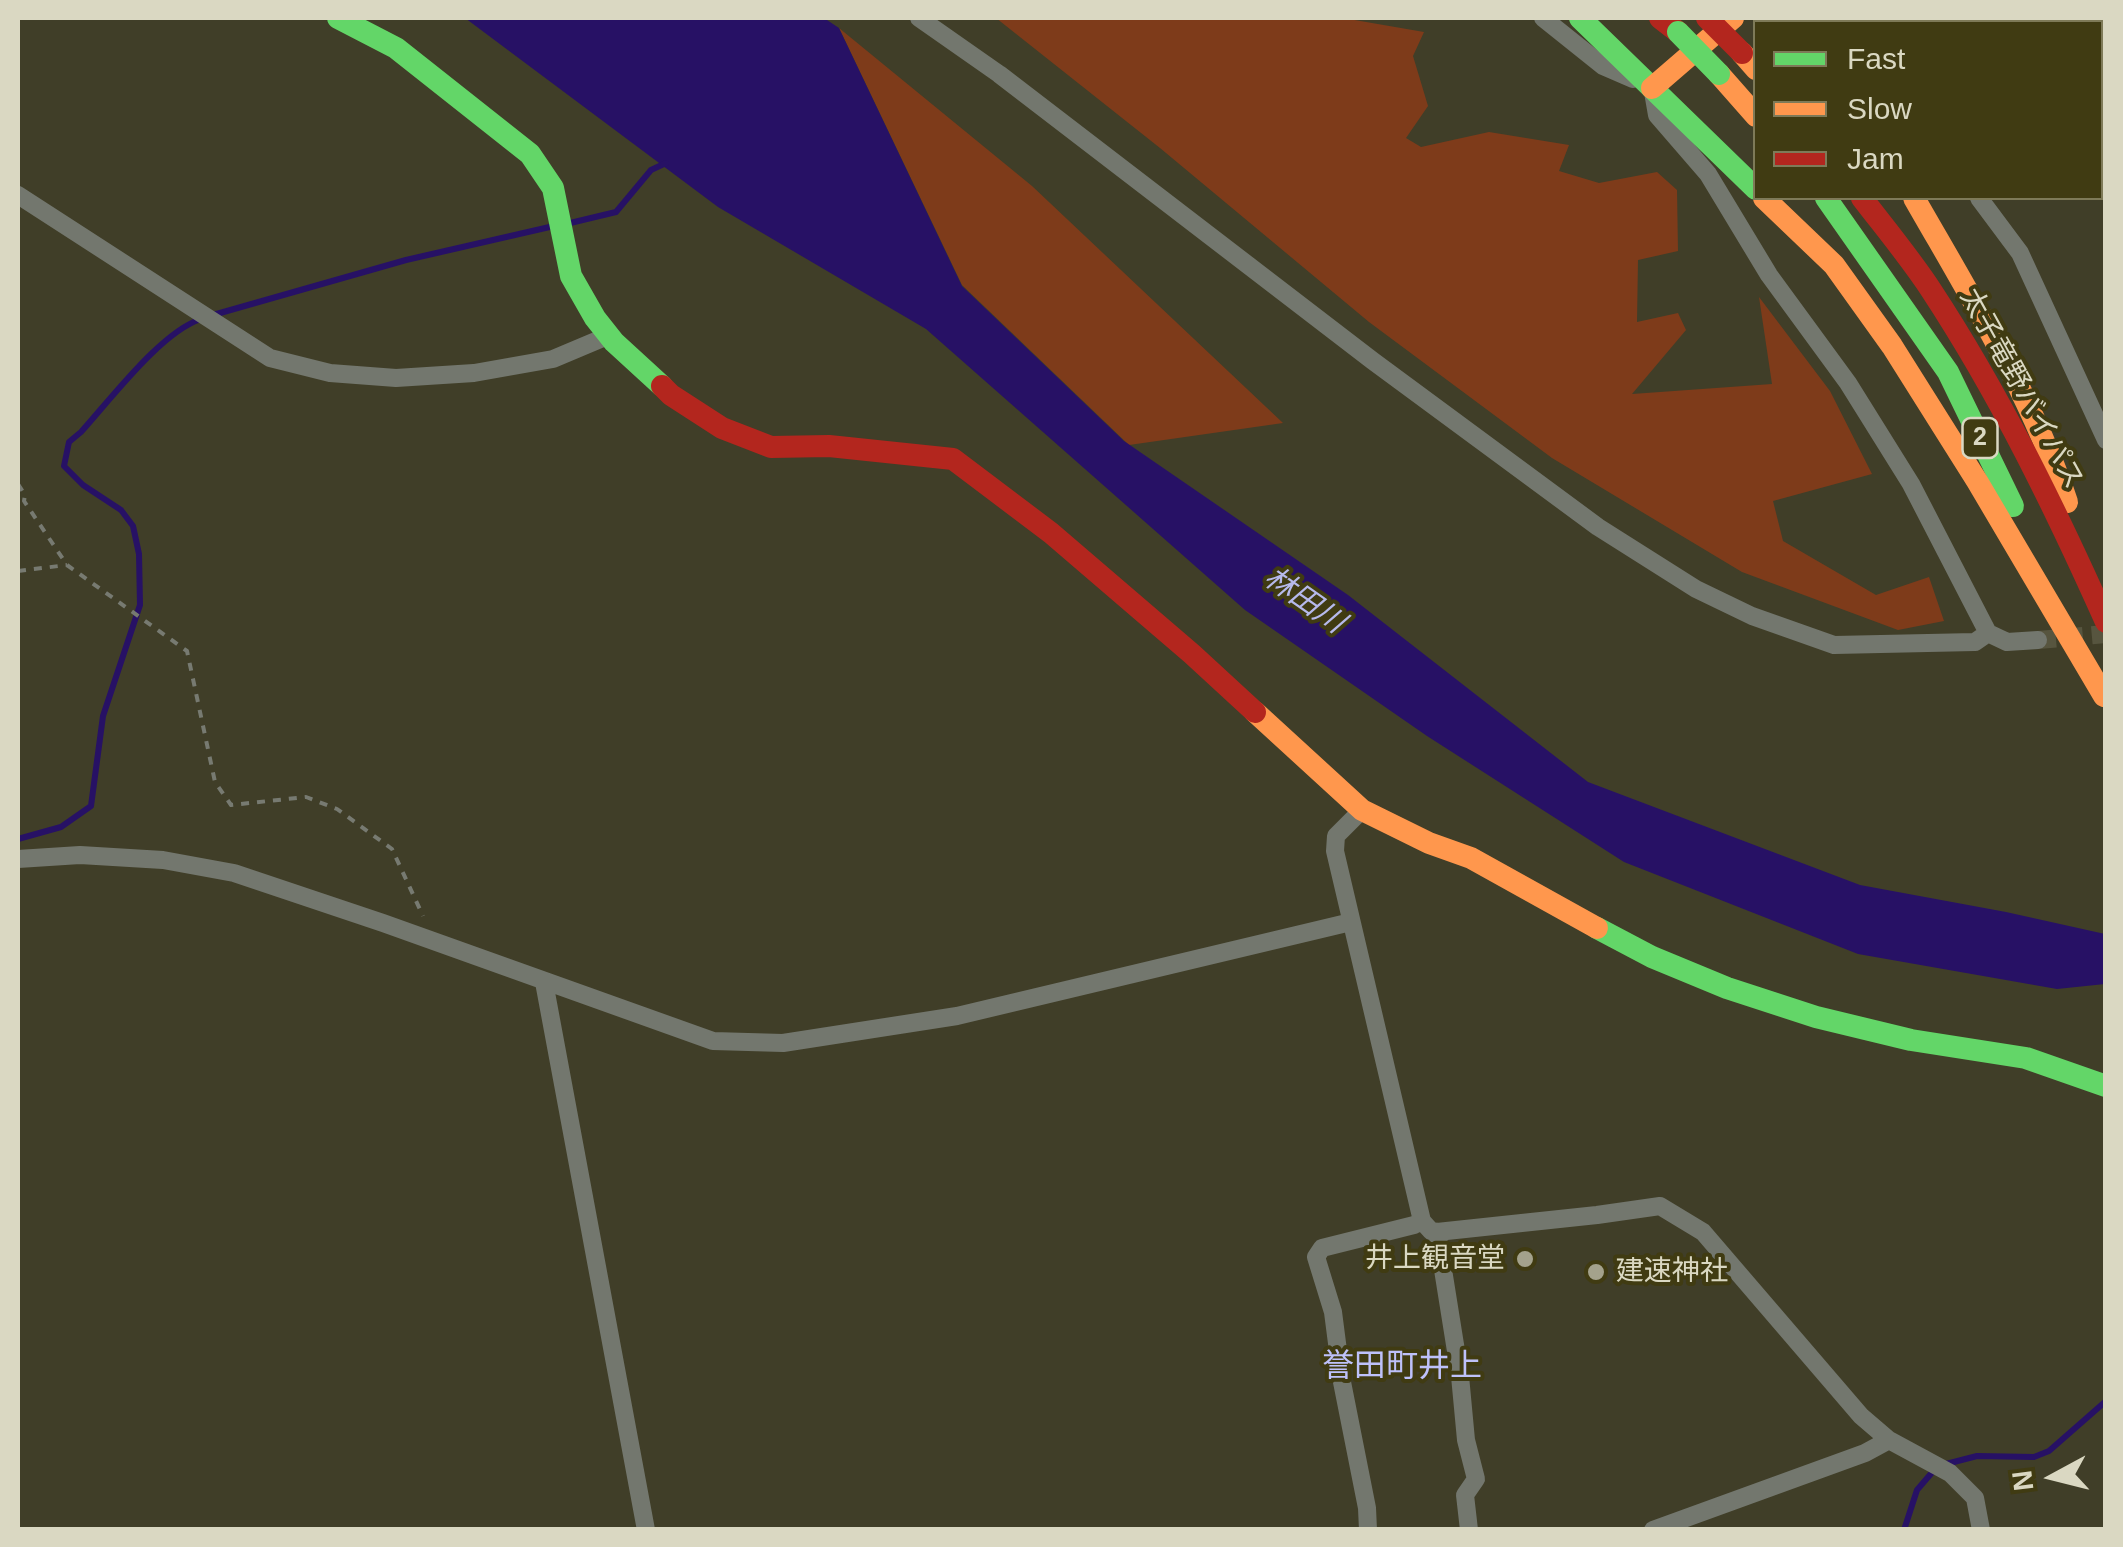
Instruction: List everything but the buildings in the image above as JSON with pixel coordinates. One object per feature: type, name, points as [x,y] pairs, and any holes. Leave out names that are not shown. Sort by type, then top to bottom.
[{"type":"main road","points":[[338,18],[396,48],[530,154],[553,188],[571,276],[595,318],[671,395],[722,428],[771,446],[890,450],[953,459],[1051,532],[1362,810],[1429,843],[1471,858],[1554,907],[1652,957],[1727,988],[1816,1017],[1911,1040],[2026,1058],[2106,1086]]},
{"type":"main road","points":[[1580,18],[1753,186]]},
{"type":"main road","points":[[1707,18],[1749,61]]},
{"type":"main road","points":[[1652,88],[1733,18]]},
{"type":"main road","points":[[1669,25],[1753,113]]},
{"type":"main road","points":[[1766,200],[1834,266],[1892,346],[2105,698]]},
{"type":"main road","name":"太子竜野バイパス","points":[[1827,200],[1948,372],[2105,698]]},
{"type":"main road","name":"太子竜野バイパス","points":[[1864,200],[1930,288],[1996,396],[2106,622]]},
{"type":"main road","points":[[1915,200],[1992,334],[2052,457],[2088,582]]},
{"type":"street","points":[[919,18],[1582,515],[1696,589],[1752,616],[1834,645],[1975,642],[1988,633]]},
{"type":"street","points":[[1543,18],[1603,66],[1652,88],[1656,115],[1708,174],[1769,275],[1848,383],[1911,484],[1988,633],[2007,642],[2038,640]]},
{"type":"street","points":[[18,195],[270,358],[330,373],[396,378],[474,373],[553,359],[610,336]]},
{"type":"street","points":[[1980,200],[2020,254],[2106,440]]},
{"type":"street","points":[[1362,810],[1336,836],[1335,851],[1422,1220],[1431,1231],[1660,1206],[1703,1232],[1861,1416],[1889,1440],[1950,1473],[1975,1498],[1981,1530]]},
{"type":"street","points":[[18,859],[80,854],[163,860],[234,873],[713,1041],[782,1044],[958,1016],[1350,922]]},
{"type":"street","points":[[544,982],[646,1530]]},
{"type":"street","points":[[1368,1530],[1368,1508],[1342,1382],[1334,1312],[1316,1257],[1322,1248],[1422,1220]]},
{"type":"street","points":[[1438,1232],[1466,1440],[1476,1480],[1465,1495],[1468,1530]]},
{"type":"street","points":[[1654,1530],[1864,1453],[1889,1440]]},
{"type":"path","points":[[18,484],[24,501],[67,565],[187,651],[215,782],[232,805],[306,798],[337,808],[392,848],[432,940]]},
{"type":"path","points":[[18,570],[67,565]]},
{"type":"shaded area","points":[[996,18],[1343,18],[1424,32],[1413,56],[1428,106],[1406,138],[1421,147],[1489,132],[1569,145],[1559,171],[1599,183],[1657,172],[1677,190],[1678,251],[1638,260],[1637,322],[1678,313],[1686,330],[1632,394],[1772,384],[1759,297],[1830,391],[1872,474],[1773,501],[1783,541],[1876,595],[1929,577],[1944,621],[1898,630],[1742,572],[1552,458],[1369,322]]},
{"type":"shaded area","points":[[839,28],[1032,186],[1283,423],[1129,445],[962,285]]},
{"type":"water","name":"林田川","points":[[465,18],[824,18],[839,28],[962,286],[1124,441],[1348,595],[1588,782],[1860,885],[2105,934],[2105,984],[2057,989],[1858,954],[1624,862],[1427,736],[1245,610],[926,329],[718,207]]},
{"type":"waterway","points":[[566,224],[616,212],[651,170],[666,163]]},
{"type":"waterway","points":[[213,315],[406,260],[554,226]]},
{"type":"waterway","points":[[18,839],[61,827],[91,806],[103,716],[140,605],[139,554],[133,526],[121,510],[83,485],[64,466],[69,442],[153,352],[201,319]]},
{"type":"waterway","points":[[1946,1464],[1977,1456],[2034,1457],[2049,1451],[2106,1401]]},
{"type":"waterway","points":[[1904,1530],[1917,1490],[1935,1469]]},
{"type":"tunnel","points":[[2038,640],[2106,634]]},
{"type":"traffic: fast","points":[[338,18],[396,48],[530,154],[553,188],[571,276],[614,342],[662,386]]},
{"type":"traffic: fast","points":[[1580,18],[1753,186]]},
{"type":"traffic: fast","points":[[1678,32],[1719,74]]},
{"type":"traffic: fast","points":[[1827,200],[1948,372],[2013,506]]},
{"type":"traffic: fast","points":[[1597,928],[1652,957],[1727,988],[1816,1017],[1911,1040],[2026,1058],[2106,1086]]},
{"type":"traffic: slow","points":[[1652,88],[1733,18]]},
{"type":"traffic: slow","points":[[1742,53],[1753,66]]},
{"type":"traffic: slow","points":[[1719,74],[1753,113]]},
{"type":"traffic: slow","points":[[1766,200],[1834,265],[1892,346],[2104,696]]},
{"type":"traffic: slow","points":[[1915,200],[2018,384],[2067,502]]},
{"type":"traffic: slow","points":[[1255,712],[1362,810],[1429,843],[1471,858],[1597,928]]},
{"type":"traffic: jam","points":[[1660,18],[1678,32]]},
{"type":"traffic: jam","points":[[1707,18],[1742,53]]},
{"type":"traffic: jam","points":[[1864,200],[1923,278],[1980,370],[2046,495],[2106,622]]},
{"type":"traffic: jam","points":[[662,386],[722,428],[771,447],[829,446],[953,459],[1051,533],[1255,712]]},
{"type":"place","name":"井上観音堂","points":[[1525,1259]]},
{"type":"place","name":"建速神社","points":[[1596,1272]]},
{"type":"district","name":"誉田町井上","points":[[1402,1367]]}]
